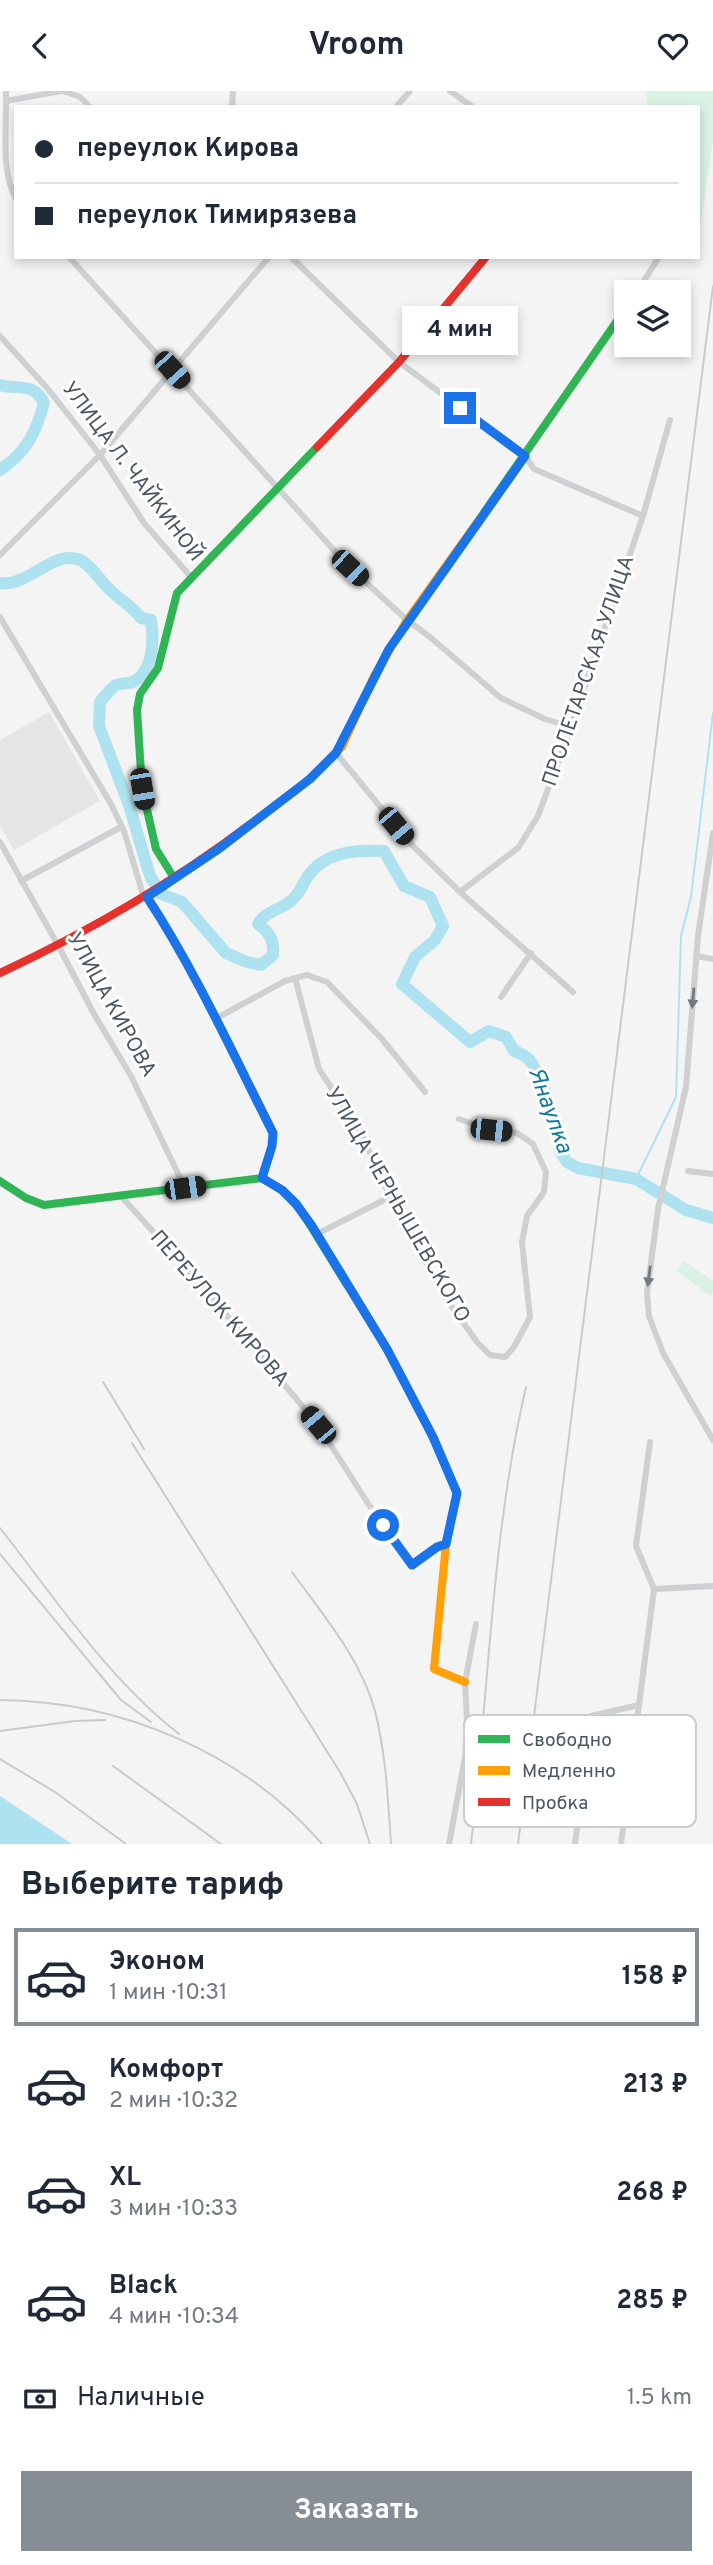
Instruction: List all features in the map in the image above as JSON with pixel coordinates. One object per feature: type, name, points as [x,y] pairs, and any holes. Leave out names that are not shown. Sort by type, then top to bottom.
[{"type":"street","points":[[6,91],[0,162],[3,180],[14,196]]},
{"type":"street","points":[[6,101],[62,91],[80,97],[88,105]]},
{"type":"street","points":[[398,105],[410,91]]},
{"type":"street","points":[[450,91],[470,105]]},
{"type":"street","points":[[71,259],[350,568],[407,620],[501,698],[545,719],[571,727]]},
{"type":"street","points":[[0,555],[100,455],[267,259]]},
{"type":"street","points":[[293,259],[399,362],[525,456],[534,469],[643,516]]},
{"type":"street","points":[[191,577],[399,362],[484,259]]},
{"type":"street","points":[[645,280],[658,259]]},
{"type":"street","points":[[0,973],[59,947],[148,896],[220,848],[310,779],[336,753],[374,676],[407,620],[525,456],[614,326]]},
{"type":"street","name":"УЛИЦА Л. ЧАЙКИНОЙ","points":[[0,336],[48,389],[100,455],[144,523],[191,577],[177,593],[158,668],[140,695],[137,709],[142,789],[151,834],[171,880]]},
{"type":"street","name":"ПРОЛЕТАРСКАЯ УЛИЦА","points":[[460,892],[518,848],[538,816],[643,516],[670,420]]},
{"type":"street","points":[[0,617],[111,804],[148,896],[273,1133],[272,1146],[262,1178]]},
{"type":"street","points":[[336,753],[411,844],[460,892],[573,992]]},
{"type":"street","points":[[21,881],[121,827]]},
{"type":"street","points":[[713,833],[696,956],[686,1087],[658,1209],[647,1293],[649,1316],[663,1353],[713,1440]]},
{"type":"street","name":"УЛИЦА КИРОВА","points":[[0,842],[131,1076],[185,1188]]},
{"type":"street","points":[[501,997],[531,953]]},
{"type":"street","points":[[696,956],[713,959]]},
{"type":"street","points":[[215,1019],[285,981],[307,975],[327,982],[382,1039],[425,1092]]},
{"type":"street","name":"УЛИЦА ЧЕРНЫШЕВСКОГО","points":[[296,978],[319,1069],[361,1133],[390,1198],[445,1297],[469,1331],[489,1355],[505,1357],[514,1347],[530,1317],[522,1242],[527,1216],[544,1192],[546,1172],[533,1144],[517,1133],[491,1130],[459,1119]]},
{"type":"street","points":[[688,1171],[713,1174]]},
{"type":"street","points":[[0,1181],[26,1198],[44,1205],[262,1178],[282,1190],[296,1204],[387,1349],[433,1437],[457,1493],[446,1544],[434,1669],[465,1682]]},
{"type":"street","name":"ПЕРЕУЛОК КИРОВА","points":[[120,1195],[204,1288],[318,1425],[369,1506],[412,1565],[437,1547],[446,1544]]},
{"type":"street","points":[[317,1234],[390,1198]]},
{"type":"street","points":[[638,1715],[654,1589],[636,1546],[650,1442]]},
{"type":"street","points":[[654,1589],[713,1586]]},
{"type":"street","points":[[467,1715],[465,1682],[476,1624]]},
{"type":"street","points":[[595,1715],[639,1705]]},
{"type":"street","points":[[449,1844],[464,1762]]},
{"type":"shaded area","points":[[49,712],[100,801],[14,850],[0,825],[0,740]]},
{"type":"green space","points":[[646,91],[713,91],[713,140],[700,229],[700,105],[648,105]]},
{"type":"green space","points":[[684,1261],[713,1281],[713,1292],[710,1296],[677,1271]]},
{"type":"water","points":[[0,1796],[72,1844],[0,1844]]},
{"type":"waterway","name":"Янаулка","points":[[0,385],[31,389],[44,403],[29,441],[17,456],[0,470]]},
{"type":"waterway","name":"Янаулка","points":[[0,583],[21,580],[51,563],[72,558],[82,561],[93,570],[109,589],[141,618],[151,620],[152,645],[149,663],[140,677],[133,682],[116,685],[105,695],[100,702],[99,726],[129,805],[150,876],[161,894],[182,902],[226,953],[261,965],[273,955],[273,950],[270,937],[258,924],[265,916],[293,899],[315,868],[342,854],[384,851],[404,886],[430,897],[443,926],[435,940],[415,957],[402,984],[470,1042],[489,1031],[506,1037],[514,1051],[531,1062],[545,1089],[543,1099],[557,1123],[560,1151],[567,1162],[578,1168],[636,1179],[686,1210],[713,1218]]},
{"type":"waterway","points":[[636,1179],[676,1097],[681,936],[691,897],[713,713]]},
{"type":"railway","points":[[534,1715],[713,286]]},
{"type":"railway","points":[[103,1382],[144,1449]]},
{"type":"railway","points":[[483,1715],[505,1500],[526,1387]]},
{"type":"railway","points":[[132,1443],[340,1772],[357,1804],[370,1844]]},
{"type":"railway","points":[[0,1528],[106,1664],[153,1713],[179,1734]]},
{"type":"railway","points":[[0,1554],[121,1700],[151,1722]]},
{"type":"railway","points":[[292,1572],[340,1638],[369,1692],[382,1744],[391,1844]]},
{"type":"railway","points":[[0,1700],[90,1710],[134,1722],[176,1738],[217,1758],[255,1783],[290,1811],[322,1844]]},
{"type":"railway","points":[[0,1731],[75,1721],[105,1720]]},
{"type":"railway","points":[[0,1759],[55,1792],[126,1844]]},
{"type":"railway","points":[[113,1766],[221,1844]]},
{"type":"railway","points":[[471,1844],[473,1827]]},
{"type":"railway","points":[[518,1844],[520,1827]]},
{"type":"traffic: fast","points":[[483,514],[614,325]]},
{"type":"traffic: fast","points":[[174,878],[156,849],[142,788],[137,710],[140,694],[158,668],[177,593],[317,447]]},
{"type":"traffic: fast","points":[[0,1181],[26,1198],[44,1205],[262,1178],[282,1190],[297,1204],[347,1285]]},
{"type":"traffic: slow","points":[[249,825],[306,782],[342,747],[374,676],[407,620],[483,514]]},
{"type":"traffic: slow","points":[[347,1285],[387,1349],[433,1437],[457,1493],[446,1544],[434,1669],[465,1682]]},
{"type":"traffic: jam","points":[[317,447],[399,362],[484,259]]},
{"type":"traffic: jam","points":[[0,973],[128,906],[220,847],[249,825]]},
{"type":"route","points":[[383,1525],[412,1565],[437,1547],[446,1544],[457,1493],[433,1437],[387,1349],[312,1226],[282,1190],[262,1178],[272,1146],[273,1133],[215,1019],[147,897],[220,848],[310,779],[342,747],[374,676],[407,620],[525,456],[460,408]]}]
